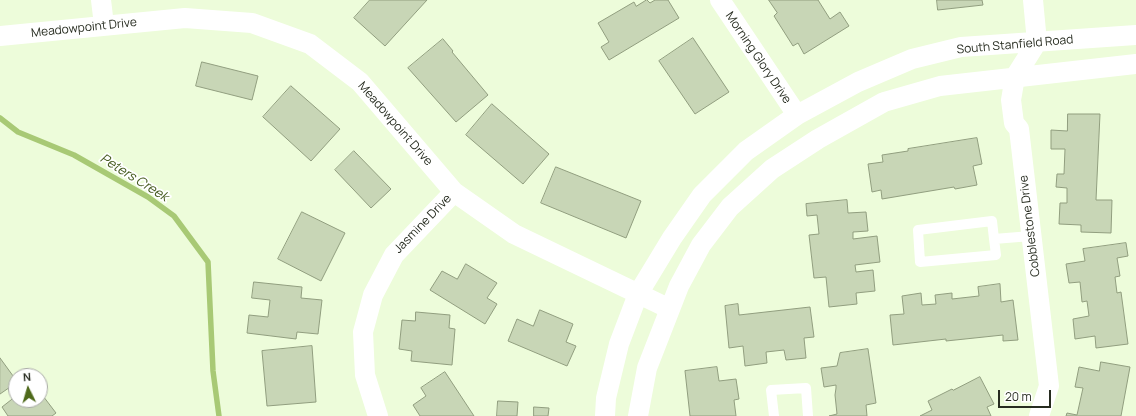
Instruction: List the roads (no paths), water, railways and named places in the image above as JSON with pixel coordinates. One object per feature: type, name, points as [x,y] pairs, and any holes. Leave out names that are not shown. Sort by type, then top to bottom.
[{"type":"street","points":[[101,0],[104,25]]},
{"type":"street","name":"Morning Glory Drive","points":[[720,0],[797,115]]},
{"type":"street","points":[[1033,0],[1037,42]]},
{"type":"street","name":"Meadowpoint Drive","points":[[0,36],[185,18],[252,23],[310,44],[360,82],[454,192],[514,234],[670,308]]},
{"type":"street","name":"South Stanfield Road","points":[[605,416],[606,398],[619,344],[638,294],[672,238],[702,195],[746,151],[797,115],[858,82],[912,59],[961,47],[1136,36]]},
{"type":"street","name":"Cobblestone Drive","points":[[1037,42],[1015,77],[1011,100],[1014,123],[1019,129],[1049,386],[1039,416]]},
{"type":"street","points":[[638,416],[647,368],[679,286],[701,245],[730,207],[772,169],[818,139],[884,102],[940,86],[1136,64]]},
{"type":"street","name":"Jasmine Drive","points":[[378,416],[364,375],[363,332],[372,295],[394,255],[454,192]]},
{"type":"lane","points":[[992,221],[994,239],[996,256],[920,262],[918,230],[992,221]]},
{"type":"lane","points":[[994,239],[1031,236]]},
{"type":"lane","points":[[774,416],[771,390],[806,388],[808,416]]},
{"type":"waterway","name":"Peters Creek","points":[[0,118],[18,132],[74,155],[148,197],[174,216],[208,262],[213,371],[219,416]]}]
